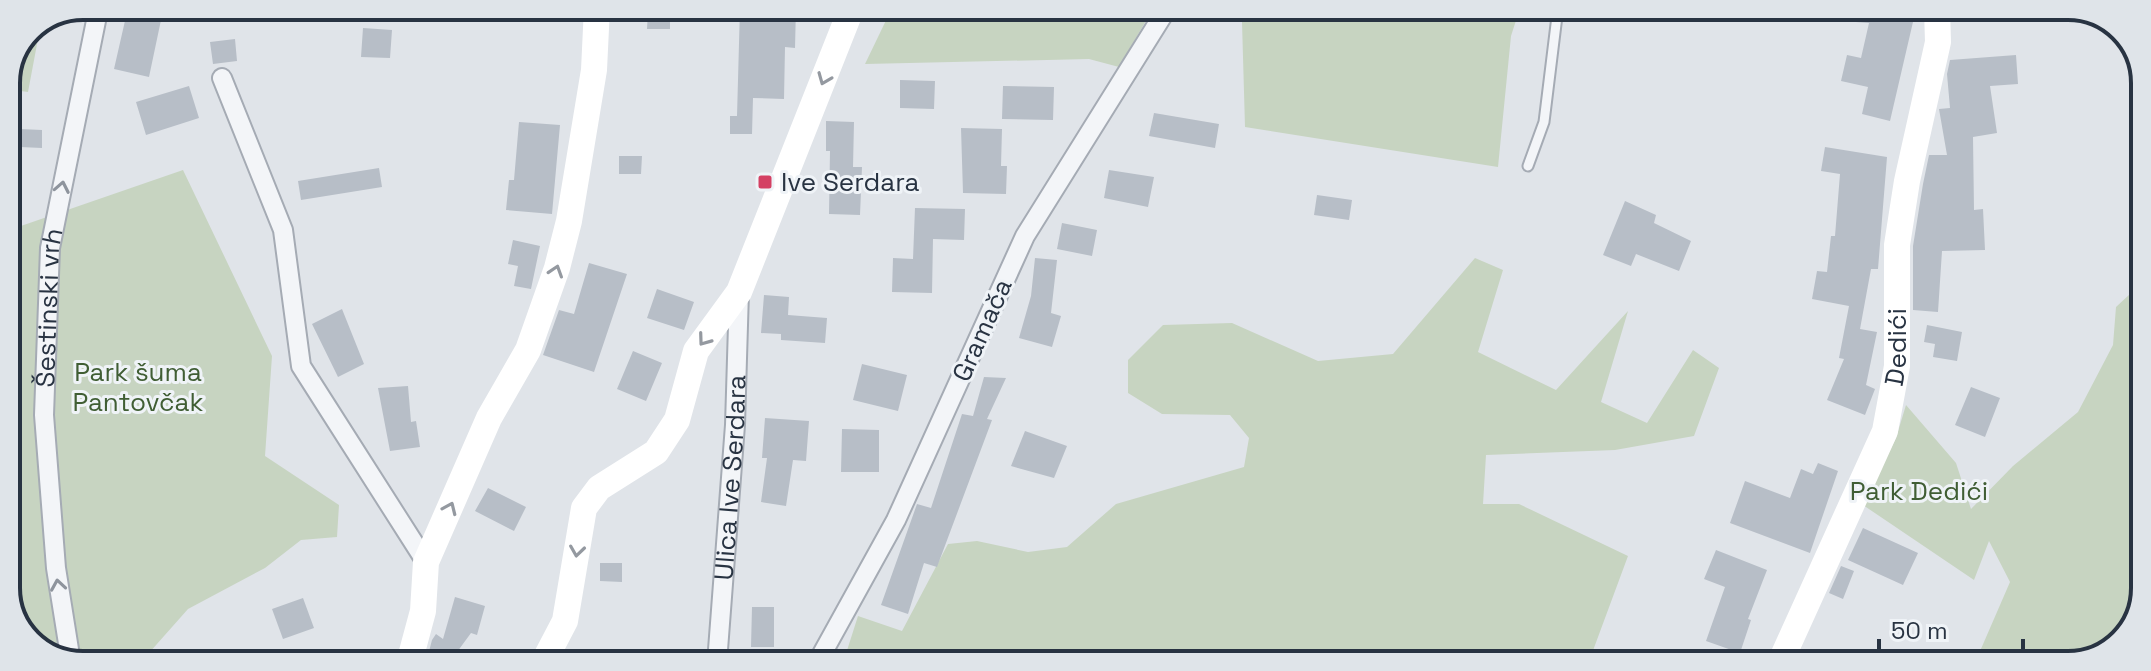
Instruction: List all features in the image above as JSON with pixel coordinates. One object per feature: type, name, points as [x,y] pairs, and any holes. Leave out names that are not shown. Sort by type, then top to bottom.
[{"type":"street","name":"Šestinski vrh","points":[[69,649],[56,568],[44,415],[50,248],[96,20]]},
{"type":"street","points":[[412,651],[423,611],[426,562],[489,418],[528,350],[557,268],[569,221],[594,70],[596,20]]},
{"type":"street","name":"Ulica Ive Serdara","points":[[549,651],[565,621],[584,508],[599,488],[656,452],[677,420],[696,351],[739,292],[848,20]]},
{"type":"street","name":"Gramača","points":[[824,651],[896,520],[1025,236],[1160,20]]},
{"type":"street","name":"Dedići","points":[[1785,651],[1885,431],[1897,366],[1897,245],[1907,181],[1938,42],[1937,20]]},
{"type":"street","points":[[222,78],[283,230],[301,366],[426,562]]},
{"type":"street","name":"Ulica Ive Serdara","points":[[718,651],[735,425],[739,292]]},
{"type":"lane","points":[[1528,166],[1544,122],[1557,20]]},
{"type":"green space","points":[[886,20],[1146,20],[1119,67],[1089,59],[865,64]]},
{"type":"green space","points":[[1236,20],[1516,20],[1511,36],[1498,167],[1245,127],[1242,22]]},
{"type":"green space","points":[[38,38],[28,92],[20,91],[21,71]]},
{"type":"green space","name":"Park šuma Pantovčak","points":[[183,170],[272,356],[265,456],[339,505],[337,537],[301,540],[265,568],[188,609],[151,651],[83,651],[59,646],[33,626],[21,600],[20,226]]},
{"type":"green space","points":[[1475,258],[1503,270],[1478,352],[1556,390],[1628,311],[1601,402],[1647,423],[1693,350],[1719,368],[1694,436],[1615,450],[1486,455],[1483,504],[1519,504],[1628,556],[1593,651],[847,651],[858,616],[902,631],[948,544],[977,541],[1028,552],[1067,547],[1116,504],[1244,467],[1249,438],[1230,415],[1162,414],[1128,393],[1128,360],[1163,325],[1232,323],[1318,361],[1393,354]]},
{"type":"green space","name":"Park Dedići","points":[[2131,293],[2129,604],[2115,630],[2088,648],[2068,651],[1980,651],[2010,582],[1989,541],[1974,580],[1863,505],[1896,438],[1906,405],[1956,463],[1971,509],[2013,466],[2078,412],[2113,345],[2116,307]]},
{"type":"building","points":[[125,20],[161,20],[149,77],[114,69]]},
{"type":"building","points":[[648,20],[670,20],[670,29],[647,29]]},
{"type":"building","points":[[740,20],[796,20],[795,48],[785,47],[784,99],[753,98],[752,134],[730,134],[730,116],[737,116]]},
{"type":"building","points":[[1829,20],[1913,20],[1890,121],[1862,114],[1868,87],[1841,81],[1847,55],[1861,58],[1869,23]]},
{"type":"building","points":[[363,28],[392,30],[390,58],[361,57]]},
{"type":"building","points":[[235,39],[237,61],[213,64],[210,42]]},
{"type":"building","points":[[2016,55],[2018,84],[1990,86],[1997,133],[1973,137],[1974,210],[1983,209],[1985,250],[1942,251],[1938,312],[1913,310],[1913,246],[1929,155],[1947,155],[1939,109],[1950,108],[1947,74],[1950,60]]},
{"type":"building","points":[[900,80],[935,81],[934,109],[900,108]]},
{"type":"building","points":[[189,86],[199,118],[146,135],[136,102]]},
{"type":"building","points":[[1003,86],[1054,87],[1053,120],[1002,119]]},
{"type":"building","points":[[1154,113],[1219,124],[1215,148],[1149,136]]},
{"type":"building","points":[[826,121],[854,122],[853,167],[862,167],[860,215],[829,214],[830,151],[826,151]]},
{"type":"building","points":[[519,122],[560,125],[552,214],[506,210],[509,180],[514,180]]},
{"type":"building","points":[[961,128],[1002,129],[1001,166],[1007,166],[1006,194],[963,193]]},
{"type":"building","points":[[20,129],[42,130],[42,148],[20,147]]},
{"type":"building","points":[[1825,147],[1887,157],[1878,269],[1871,269],[1860,329],[1877,332],[1866,385],[1875,389],[1865,415],[1827,400],[1844,359],[1839,358],[1849,306],[1812,299],[1817,271],[1827,272],[1831,236],[1835,236],[1840,174],[1821,171]]},
{"type":"building","points":[[619,156],[642,156],[641,174],[619,174]]},
{"type":"building","points":[[379,168],[382,187],[301,200],[298,181]]},
{"type":"building","points":[[1109,170],[1154,177],[1148,207],[1104,198]]},
{"type":"building","points":[[1317,195],[1352,200],[1349,220],[1314,215]]},
{"type":"building","points":[[1625,201],[1656,215],[1654,223],[1691,241],[1679,271],[1636,254],[1631,266],[1603,255]]},
{"type":"building","points":[[915,208],[965,209],[964,240],[933,239],[932,293],[892,292],[893,258],[913,259]]},
{"type":"building","points":[[1062,223],[1097,230],[1092,256],[1057,249]]},
{"type":"building","points":[[513,240],[540,246],[531,289],[514,286],[518,266],[508,264]]},
{"type":"building","points":[[1035,258],[1057,260],[1051,313],[1061,316],[1052,347],[1019,338],[1031,296]]},
{"type":"building","points":[[589,263],[627,274],[594,372],[543,355],[559,310],[574,314]]},
{"type":"building","points":[[657,289],[694,302],[684,330],[647,318]]},
{"type":"building","points":[[764,295],[789,297],[788,315],[827,318],[825,343],[781,340],[781,334],[761,333]]},
{"type":"building","points":[[342,309],[364,364],[338,377],[312,324]]},
{"type":"building","points":[[1927,325],[1962,332],[1957,361],[1933,357],[1935,344],[1924,342]]},
{"type":"building","points":[[633,351],[662,363],[646,401],[617,389]]},
{"type":"building","points":[[862,364],[907,375],[898,411],[853,400]]},
{"type":"building","points":[[984,377],[1006,378],[987,419],[992,420],[937,567],[924,563],[908,614],[881,605],[917,504],[931,508],[962,414],[973,416]]},
{"type":"building","points":[[408,386],[411,422],[416,421],[420,447],[390,451],[378,388]]},
{"type":"building","points":[[1971,387],[2000,398],[1985,437],[1955,425]]},
{"type":"building","points":[[765,418],[809,421],[806,461],[793,460],[786,506],[761,502],[767,458],[762,458]]},
{"type":"building","points":[[842,429],[879,430],[879,472],[841,472]]},
{"type":"building","points":[[1025,431],[1067,446],[1054,478],[1011,466]]},
{"type":"building","points":[[1818,463],[1838,471],[1810,553],[1730,523],[1745,481],[1790,498],[1801,469],[1813,474]]},
{"type":"building","points":[[488,488],[526,507],[514,531],[475,511]]},
{"type":"building","points":[[1863,528],[1918,553],[1903,585],[1848,560]]},
{"type":"building","points":[[1716,550],[1767,570],[1748,619],[1751,620],[1741,651],[1706,641],[1725,587],[1704,579]]},
{"type":"building","points":[[600,563],[622,563],[622,582],[600,581]]},
{"type":"building","points":[[1841,566],[1854,571],[1843,599],[1829,593]]},
{"type":"building","points":[[455,597],[485,606],[477,635],[471,633],[458,651],[429,651],[436,634],[443,639]]},
{"type":"building","points":[[303,598],[314,628],[283,639],[272,609]]},
{"type":"building","points":[[752,607],[774,607],[774,647],[751,647]]},
{"type":"place","name":"Ive Serdara","points":[[765,182]]}]
